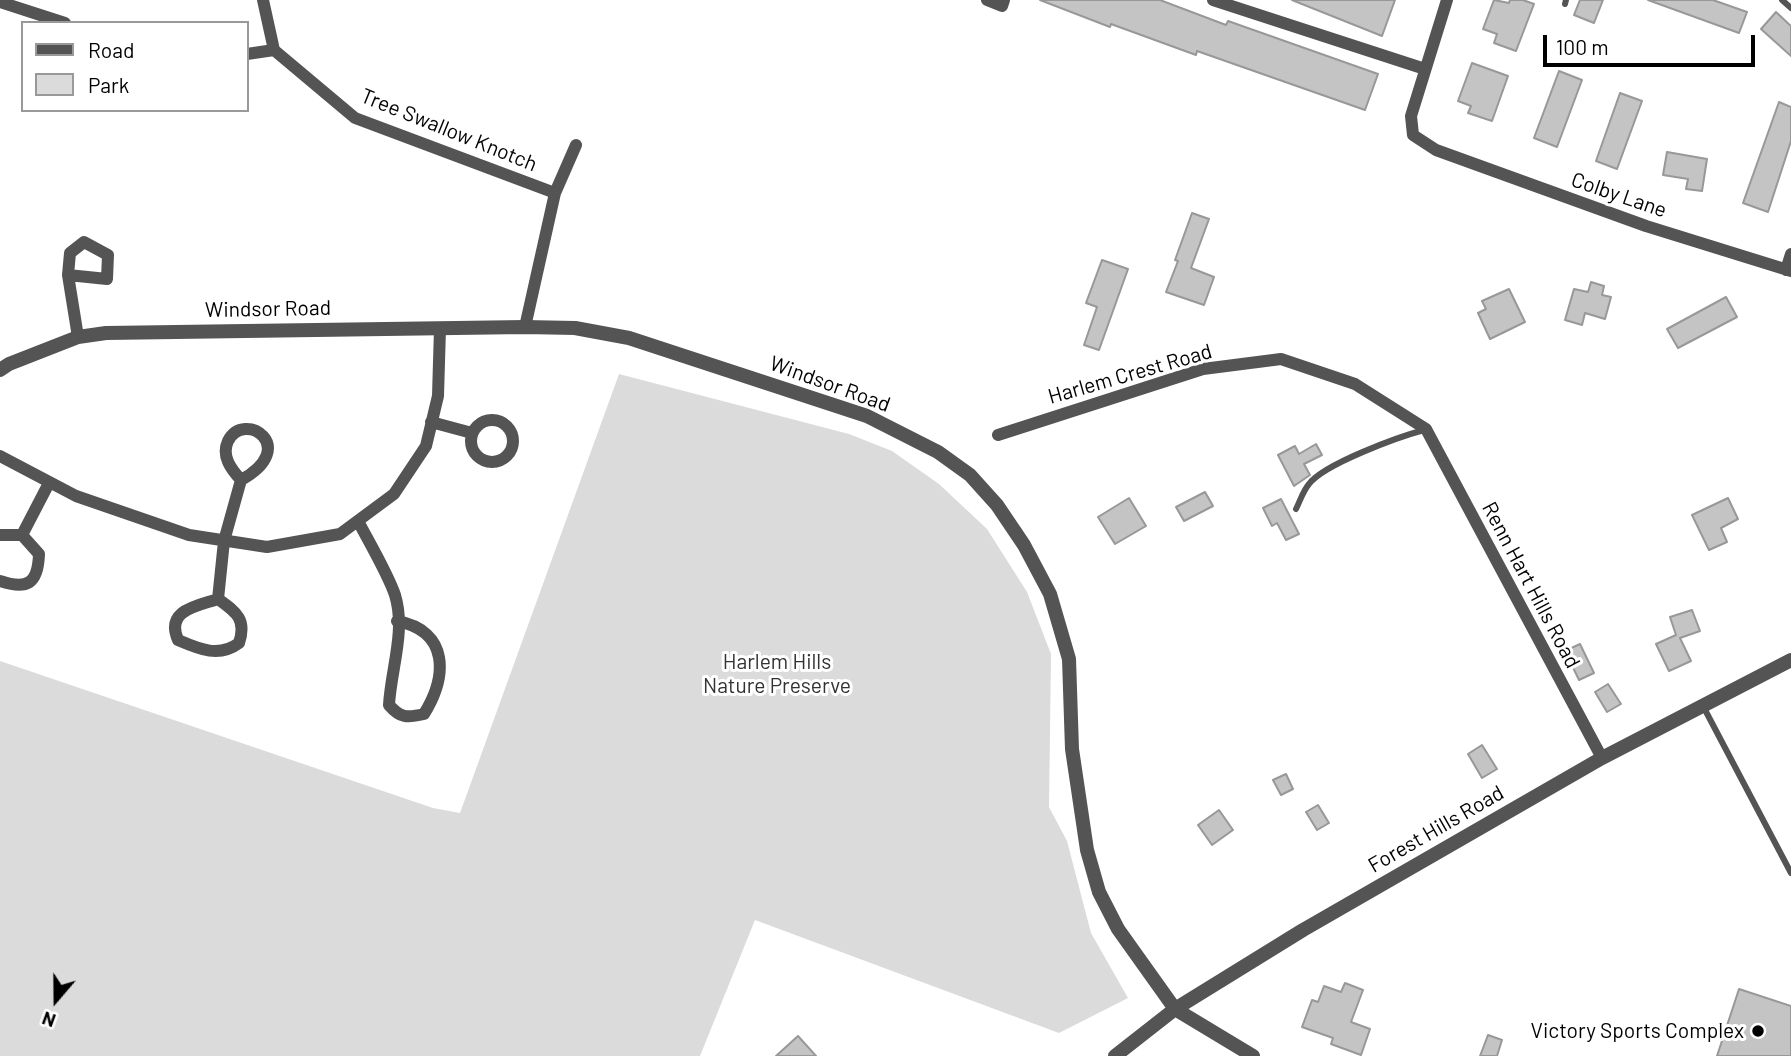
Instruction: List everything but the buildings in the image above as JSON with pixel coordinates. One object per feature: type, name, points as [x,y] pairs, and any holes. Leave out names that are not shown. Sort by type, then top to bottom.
[{"type":"street","points":[[248,54],[274,50],[263,0]]},
{"type":"street","points":[[987,0],[1002,6],[1004,0]]},
{"type":"street","points":[[1213,0],[1425,69],[1447,0]]},
{"type":"street","points":[[0,2],[59,21]]},
{"type":"street","name":"Tree Swallow Knotch","points":[[274,50],[355,118],[555,192]]},
{"type":"street","name":"Colby Lane","points":[[1425,69],[1411,116],[1413,135],[1436,150],[1646,226],[1788,271]]},
{"type":"street","points":[[525,327],[555,192],[576,145]]},
{"type":"street","points":[[1788,271],[1791,254]]},
{"type":"street","points":[[68,275],[78,337]]},
{"type":"street","points":[[0,456],[76,496],[190,535],[267,547],[340,534],[394,494],[426,446],[438,396],[440,328]]},
{"type":"street","name":"Windsor Road","points":[[0,370],[78,337],[106,333],[575,328],[629,338],[867,416],[938,452],[970,475],[997,505],[1024,545],[1049,594],[1069,659],[1072,749],[1087,850],[1099,892],[1118,929],[1175,1009],[1253,1056]]},
{"type":"street","name":"Harlem Crest Road","points":[[998,435],[1203,369],[1281,359],[1356,384],[1426,429]]},
{"type":"street","points":[[431,422],[472,433]]},
{"type":"street","name":"Renn Hart Hills Road","points":[[1426,429],[1602,758]]},
{"type":"street","points":[[218,599],[224,541],[241,480]]},
{"type":"street","points":[[22,536],[49,483]]},
{"type":"street","points":[[358,520],[395,595],[397,621],[399,636],[389,705],[398,715],[410,718],[424,714],[433,699],[441,669],[438,649],[429,635],[419,628],[397,621]]},
{"type":"street","points":[[0,535],[22,536],[39,554],[39,569],[35,578],[26,584],[15,586],[0,581]]},
{"type":"street","points":[[218,599],[237,612],[242,625],[239,643],[223,652],[197,648],[178,640],[174,631],[176,619],[185,611],[218,599]]},
{"type":"street","name":"Forest Hills Road","points":[[1115,1056],[1175,1009],[1303,930],[1602,758],[1791,660]]},
{"type":"lane","points":[[1782,0],[1791,8]]},
{"type":"lane","points":[[1296,509],[1309,483],[1329,468],[1402,436],[1426,429]]},
{"type":"lane","points":[[1703,706],[1791,873]]},
{"type":"green space","name":"Harlem Hills Nature Preserve","points":[[619,374],[849,434],[892,451],[939,484],[987,529],[1027,592],[1051,654],[1049,807],[1067,841],[1091,933],[1128,998],[1059,1033],[755,920],[700,1056],[0,1056],[0,661],[433,808],[460,813]]},
{"type":"place","name":"Victory Sports Complex","points":[[1758,1031]]}]
